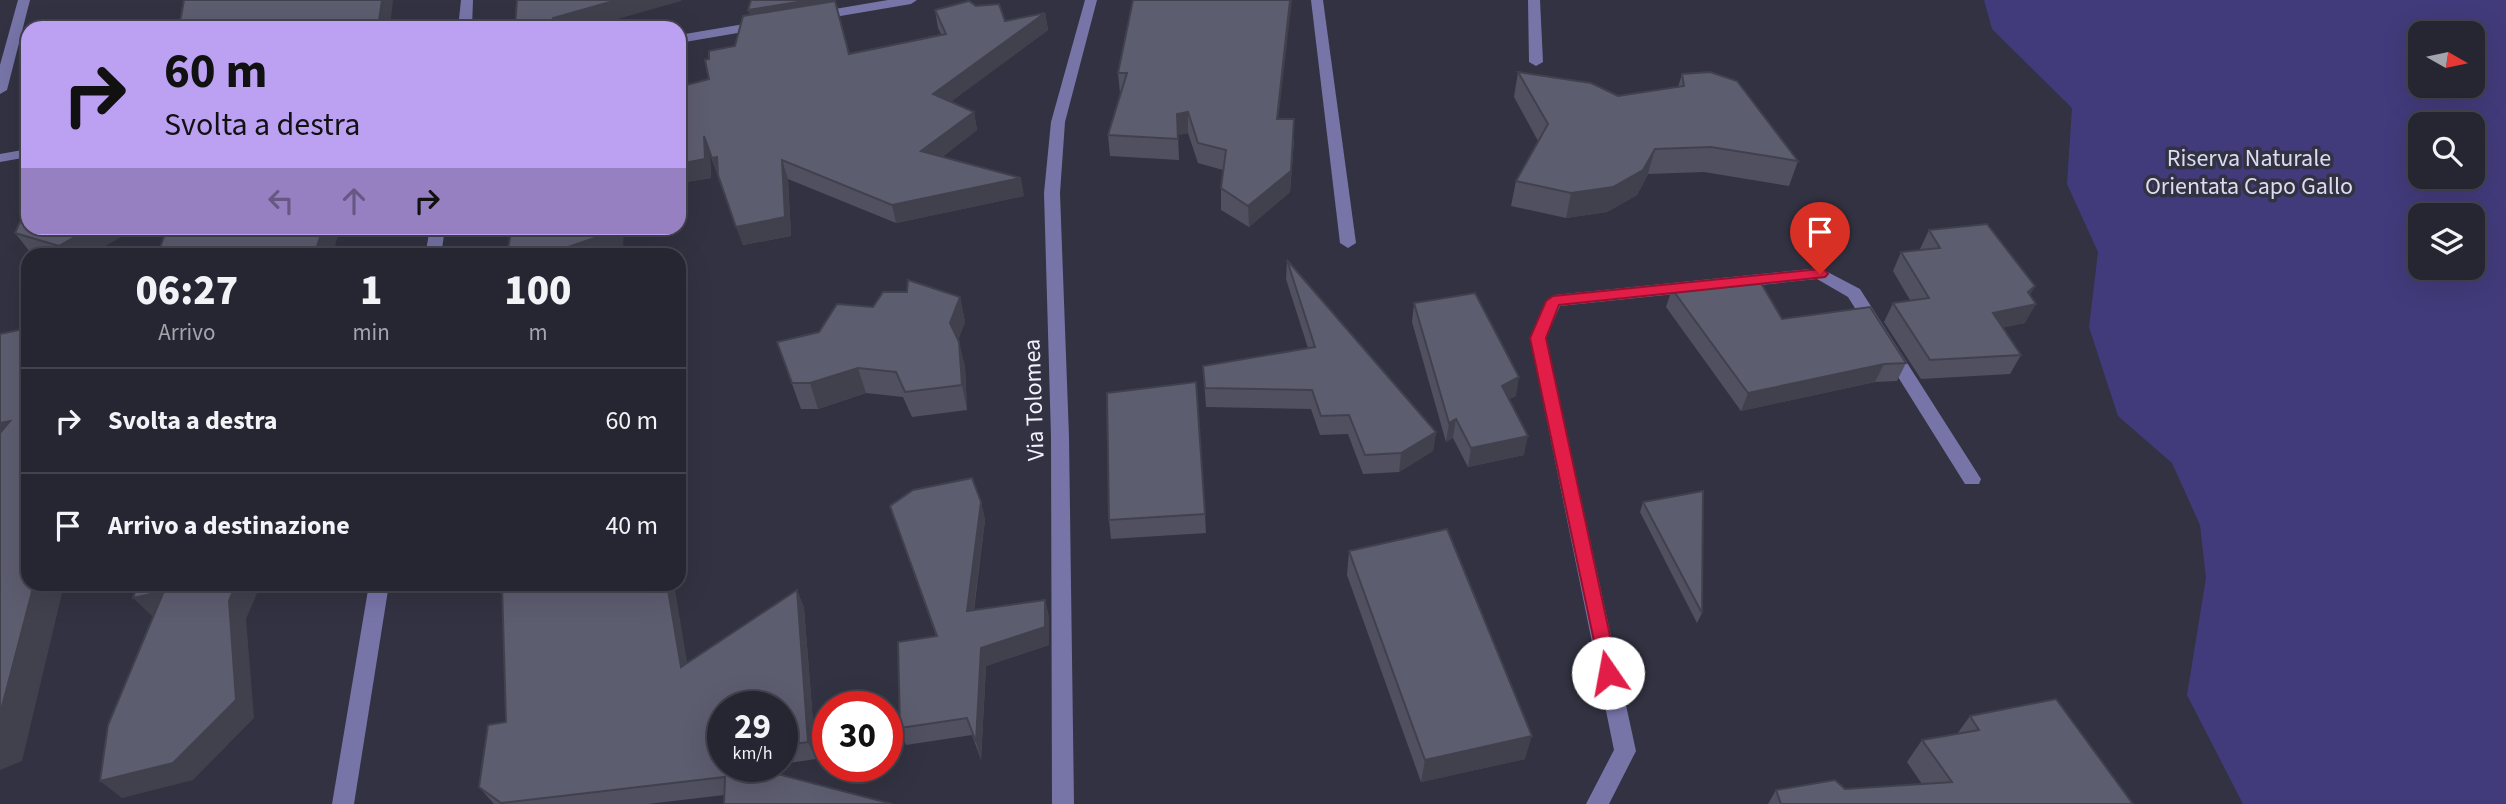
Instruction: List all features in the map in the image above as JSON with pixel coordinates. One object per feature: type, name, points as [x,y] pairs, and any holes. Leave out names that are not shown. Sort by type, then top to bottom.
[{"type":"street","points":[[0,90],[24,0]]},
{"type":"street","points":[[466,21],[467,0]]},
{"type":"street","points":[[802,18],[911,0]]},
{"type":"street","name":"Via Tolomea","points":[[1063,804],[1060,438],[1052,193],[1058,122],[1091,0]]},
{"type":"street","points":[[1317,0],[1348,243]]},
{"type":"street","points":[[1534,0],[1536,62]]},
{"type":"street","points":[[686,38],[774,23]]},
{"type":"street","points":[[0,158],[21,154]]},
{"type":"street","points":[[1597,804],[1625,751],[1538,338],[1553,301],[1820,274],[1854,293],[1972,479]]},
{"type":"street","points":[[343,804],[378,591]]},
{"type":"green space","name":"Riserva Naturale Orientata Capo Gallo","points":[[1984,0],[2506,0],[2506,804],[2243,804],[2187,695],[2206,578],[2200,525],[2172,463],[2118,416],[2089,327],[2098,252],[2067,184],[2072,108],[1992,29]]},
{"type":"building","points":[[184,0],[382,0],[379,21],[180,21]]},
{"type":"building","points":[[517,0],[617,0],[553,18],[555,21],[516,21]]},
{"type":"building","points":[[751,0],[810,0],[748,10]]},
{"type":"building","points":[[1133,0],[1290,0],[1277,119],[1294,119],[1291,171],[1248,206],[1221,188],[1226,150],[1198,143],[1188,112],[1177,114],[1178,139],[1108,135],[1127,73],[1118,73]]},
{"type":"building","points":[[835,1],[849,54],[946,34],[935,10],[969,1],[976,6],[999,4],[1005,21],[1045,13],[933,94],[974,112],[921,151],[1021,178],[892,205],[782,160],[785,217],[736,227],[718,175],[717,157],[712,158],[704,136],[705,159],[686,163],[686,85],[709,79],[705,60],[709,59],[709,51],[735,46],[743,16]]},
{"type":"building","points":[[1518,72],[1591,83],[1618,96],[1684,86],[1682,74],[1710,72],[1737,81],[1798,161],[1711,147],[1655,149],[1643,170],[1613,187],[1571,193],[1516,181],[1548,124]]},
{"type":"building","points":[[21,220],[21,235],[15,233]]},
{"type":"building","points":[[1987,224],[2035,286],[2028,292],[2036,304],[1993,313],[2021,355],[1930,360],[1893,303],[1929,298],[1901,252],[1940,248],[1929,230]]},
{"type":"building","points":[[22,235],[78,235],[59,246]]},
{"type":"building","points":[[164,235],[321,235],[317,248],[160,248]]},
{"type":"building","points":[[511,235],[603,235],[565,248],[508,248]]},
{"type":"building","points":[[1287,260],[1436,432],[1401,453],[1365,455],[1349,415],[1321,416],[1312,390],[1205,388],[1203,366],[1315,347]]},
{"type":"building","points":[[1758,278],[1782,319],[1870,307],[1906,363],[1884,364],[1748,393],[1672,289]]},
{"type":"building","points":[[908,280],[960,297],[950,323],[959,342],[962,385],[905,392],[896,372],[858,368],[810,383],[792,383],[777,342],[819,332],[837,304],[873,307],[883,292],[907,292]]},
{"type":"building","points":[[1475,293],[1519,377],[1502,386],[1528,436],[1471,448],[1456,419],[1449,423],[1414,303]]},
{"type":"building","points":[[21,330],[21,591],[32,591],[0,714],[0,433],[10,421],[0,423],[0,334]]},
{"type":"building","points":[[1196,382],[1205,514],[1109,520],[1107,393]]},
{"type":"building","points":[[972,478],[981,502],[967,611],[1045,600],[1045,627],[981,648],[976,742],[967,718],[903,728],[903,691],[899,691],[898,642],[937,636],[890,506],[913,490]]},
{"type":"building","points":[[1703,491],[1702,613],[1643,502]]},
{"type":"building","points":[[1447,529],[1532,736],[1425,760],[1349,551]]},
{"type":"building","points":[[797,590],[808,742],[798,744],[798,691],[707,691],[707,779],[501,803],[479,787],[488,725],[506,722],[502,591],[668,591],[681,667]]},
{"type":"building","points":[[136,591],[164,591],[133,598]]},
{"type":"building","points":[[164,591],[233,591],[229,601],[236,700],[173,763],[100,781],[108,725]]},
{"type":"building","points":[[2056,699],[2133,804],[1781,804],[1776,790],[1835,780],[1845,789],[1952,782],[1922,740],[1979,730],[1970,716]]},
{"type":"building","points":[[798,779],[892,804],[724,804],[725,782],[798,782]]},
{"type":"route","points":[[1608,673],[1538,338],[1553,301],[1820,274]]}]
